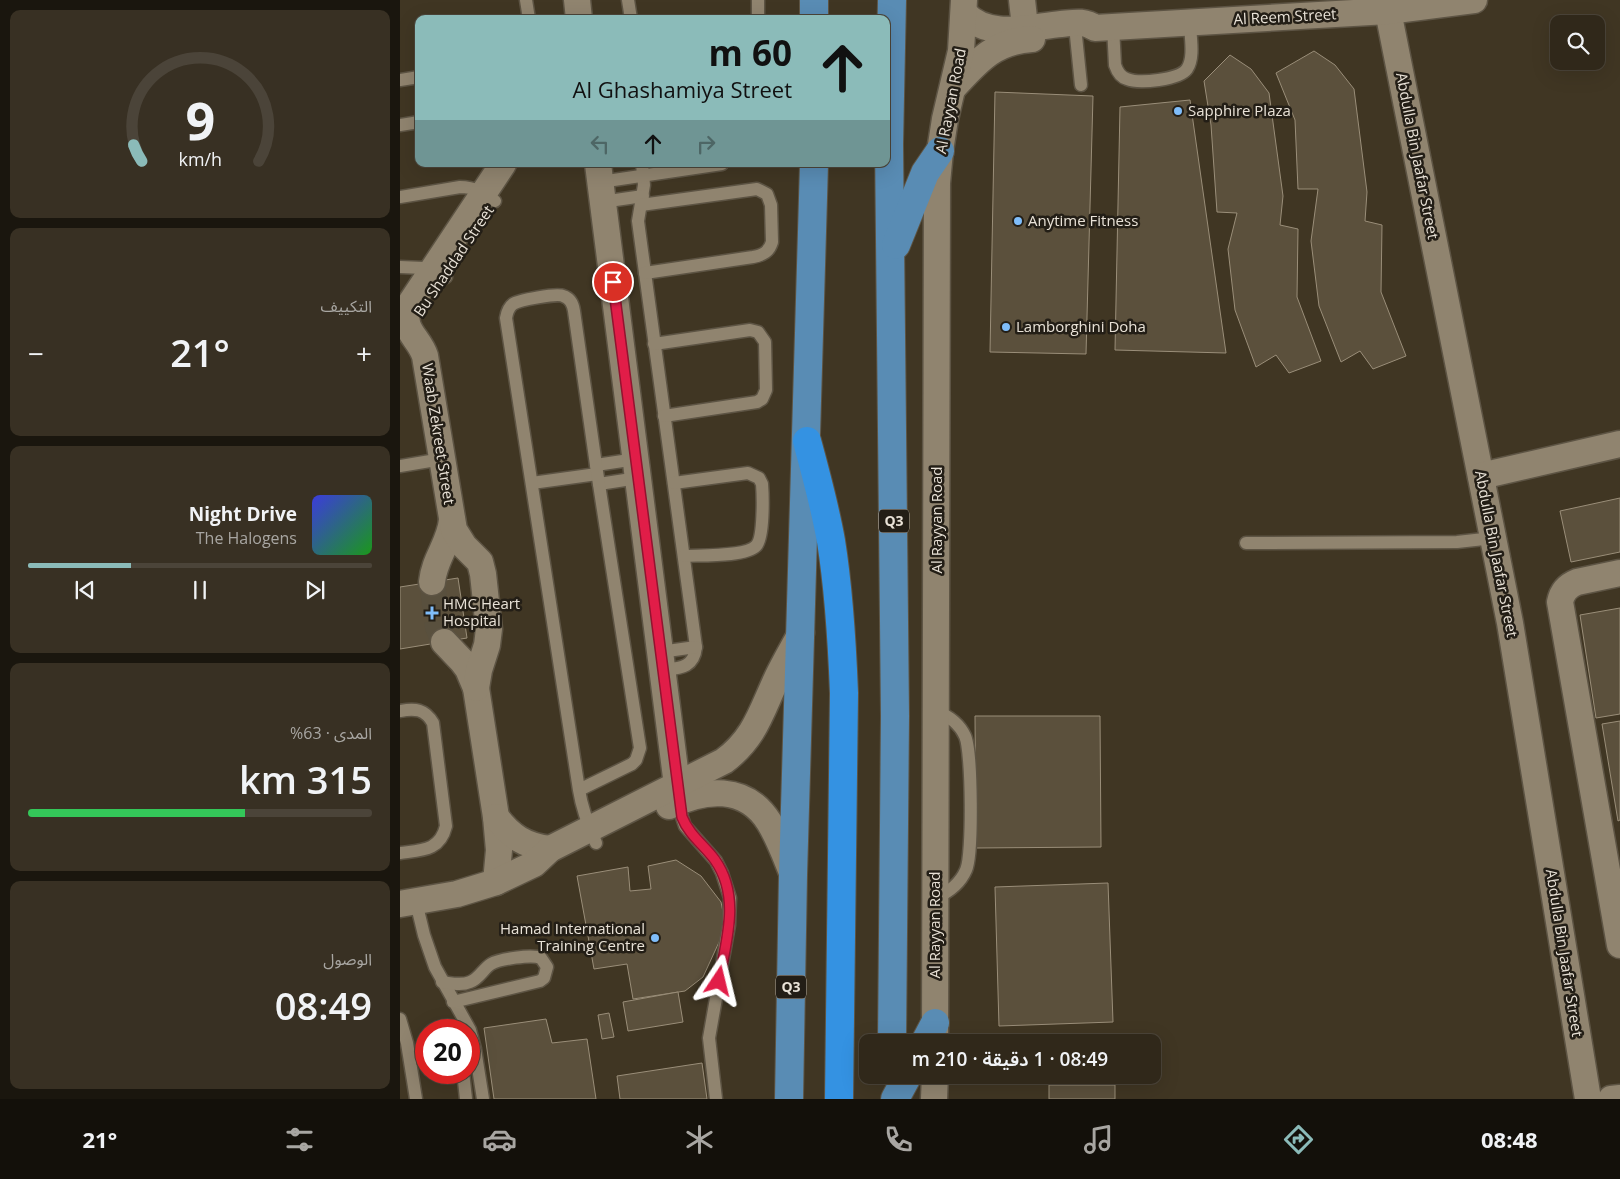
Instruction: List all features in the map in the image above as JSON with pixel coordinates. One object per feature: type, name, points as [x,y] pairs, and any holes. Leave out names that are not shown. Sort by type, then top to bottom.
[{"type":"highway","points":[[807,441],[820,490],[830,540],[838,591],[842,642],[844,693],[839,1099]]},
{"type":"main road","points":[[814,0],[814,15]]},
{"type":"main road","name":"Q3","points":[[890,89],[892,0]]},
{"type":"main road","points":[[890,258],[925,173],[940,151]]},
{"type":"main road","name":"Q3","points":[[789,1099],[814,167]]},
{"type":"main road","name":"Q3","points":[[889,167],[895,686],[892,1034]]},
{"type":"main road","points":[[891,1084],[891,1099]]},
{"type":"main road","points":[[895,1099],[903,1084]]},
{"type":"street","points":[[577,0],[579,15]]},
{"type":"street","points":[[1022,0],[1025,27]]},
{"type":"street","name":"Al Reem Street","points":[[952,89],[978,61],[998,47],[1018,40],[1094,30],[1190,22],[1233,10],[1388,11],[1474,0]]},
{"type":"street","name":"Al Reem Street","points":[[964,6],[977,24],[994,30],[1081,22],[1091,25],[1094,30]]},
{"type":"street","name":"Al Rayyan Road","points":[[931,1034],[936,898],[937,183],[945,119],[961,51],[964,6]]},
{"type":"street","name":"Abdulla Bin Jaafar Street","points":[[1388,11],[1510,623],[1588,1099]]},
{"type":"street","name":"Bu Shaddad Street","points":[[406,331],[406,312],[408,307],[439,274],[489,196],[502,167]]},
{"type":"street","name":"Bu Shaddad Street","points":[[489,196],[516,167]]},
{"type":"street","points":[[600,183],[678,793]]},
{"type":"street","name":"Waab Zekreet Street","points":[[406,331],[420,344],[425,356],[452,520],[458,538],[476,557],[482,568],[489,629],[476,688]]},
{"type":"street","points":[[1481,476],[1620,444]]},
{"type":"street","name":"Waab Zekreet Street","points":[[432,582],[433,569],[449,536],[452,520]]},
{"type":"street","points":[[1620,573],[1570,584],[1561,596],[1560,602],[1610,831],[1620,945]]},
{"type":"street","points":[[408,903],[457,894],[496,882],[542,856],[593,836],[678,793],[724,761],[744,743],[753,731],[778,675],[801,633]]},
{"type":"street","name":"Waab Zekreet Street","points":[[444,642],[468,669],[476,688],[496,816],[499,850],[496,882]]},
{"type":"street","points":[[678,793],[720,792],[737,796],[752,804],[768,821],[794,875]]},
{"type":"street","points":[[496,816],[508,832],[524,843],[537,847],[542,856]]},
{"type":"street","points":[[934,1084],[934,1099]]},
{"type":"street","points":[[1611,1099],[1620,1098]]},
{"type":"lane","points":[[526,0],[528,15]]},
{"type":"lane","points":[[628,0],[630,15]]},
{"type":"lane","points":[[758,0],[758,15]]},
{"type":"lane","points":[[1094,30],[1117,70],[1126,79],[1137,81],[1176,77],[1184,72],[1191,59],[1190,22]]},
{"type":"lane","points":[[1081,85],[1094,30]]},
{"type":"lane","points":[[400,80],[415,78]]},
{"type":"lane","points":[[400,125],[415,123]]},
{"type":"lane","points":[[600,183],[642,170],[682,167]]},
{"type":"lane","points":[[642,170],[642,200],[638,221],[696,647],[693,659],[689,664],[678,668],[661,661]]},
{"type":"lane","points":[[600,183],[642,200],[757,189],[767,194],[771,205],[772,242],[768,251],[753,257],[644,273]]},
{"type":"lane","points":[[400,197],[460,187],[468,187],[489,196]]},
{"type":"lane","points":[[400,267],[415,266],[439,274]]},
{"type":"lane","points":[[579,790],[632,764],[636,760],[640,748],[597,475],[574,311],[568,298],[558,295],[517,302],[509,308],[506,318],[581,803],[593,836]]},
{"type":"lane","points":[[654,344],[750,330],[758,332],[764,342],[766,390],[762,399],[758,402],[664,416]]},
{"type":"lane","points":[[400,466],[442,459]]},
{"type":"lane","points":[[597,475],[637,469]]},
{"type":"lane","points":[[532,483],[637,469]]},
{"type":"lane","points":[[674,483],[748,473],[759,478],[762,484],[760,537],[756,546],[741,552],[684,556]]},
{"type":"lane","points":[[1246,543],[1457,542],[1493,538]]},
{"type":"lane","points":[[661,661],[696,647]]},
{"type":"lane","points":[[400,711],[420,710],[426,713],[433,723],[446,826],[441,839],[436,844],[429,848],[400,853]]},
{"type":"lane","points":[[936,711],[953,720],[960,728],[968,745],[970,846],[967,868],[962,878],[950,890],[936,898]]},
{"type":"lane","points":[[678,793],[685,826],[716,861],[730,898],[729,925],[709,1038],[716,1099]]},
{"type":"lane","points":[[408,903],[442,982],[461,1013],[473,1039],[483,1099]]},
{"type":"lane","points":[[442,982],[468,983],[474,981],[491,964],[497,961],[531,956],[541,958],[547,967],[544,978],[540,981],[453,1002]]},
{"type":"lane","points":[[482,973],[486,993]]},
{"type":"lane","points":[[460,1019],[461,1013]]},
{"type":"lane","points":[[400,1019],[410,1059],[416,1099]]},
{"type":"lane","points":[[410,1059],[415,1057]]},
{"type":"lane","points":[[464,1084],[466,1099]]},
{"type":"building","points":[[1314,51],[1335,65],[1354,89],[1367,192],[1365,221],[1382,225],[1381,292],[1406,356],[1373,369],[1360,351],[1341,362],[1319,306],[1311,241],[1318,189],[1298,189],[1295,120],[1276,73]]},
{"type":"building","points":[[1230,55],[1251,69],[1269,93],[1283,196],[1280,225],[1298,229],[1297,297],[1321,361],[1289,373],[1276,355],[1256,367],[1235,310],[1228,249],[1237,213],[1217,212],[1211,125],[1204,81]]},
{"type":"building","points":[[995,92],[1093,96],[1086,354],[990,352]]},
{"type":"building","points":[[1190,100],[1226,353],[1115,350],[1120,107]]},
{"type":"building","points":[[1620,498],[1620,552],[1571,562],[1560,511]]},
{"type":"building","name":"HMC Heart Hospital","points":[[458,578],[467,638],[400,649],[400,587]]},
{"type":"building","points":[[1620,608],[1620,714],[1596,718],[1580,615]]},
{"type":"building","points":[[975,716],[1100,716],[1101,847],[976,848]]},
{"type":"building","points":[[1620,721],[1620,820],[1618,821],[1602,724]]},
{"type":"building","name":"Hamad International Training Centre","points":[[676,860],[701,876],[721,902],[726,927],[703,977],[685,991],[633,999],[627,964],[594,969],[577,876],[628,867],[630,891],[651,889],[648,866]]},
{"type":"building","points":[[1108,883],[1113,1022],[999,1026],[995,887]]},
{"type":"building","points":[[678,992],[683,1022],[628,1031],[623,1002]]},
{"type":"building","points":[[609,1013],[614,1037],[602,1039],[598,1015]]},
{"type":"building","points":[[546,1019],[552,1043],[587,1039],[596,1099],[494,1099],[484,1028]]},
{"type":"building","points":[[702,1063],[707,1099],[620,1099],[617,1076]]},
{"type":"building","points":[[1049,1085],[1115,1085],[1115,1099],[1049,1099]]},
{"type":"tunnel","points":[[432,582],[438,627],[444,642]]},
{"type":"place","name":"Sapphire Plaza","points":[[1178,111]]},
{"type":"place","name":"Anytime Fitness","points":[[1018,221]]},
{"type":"place","name":"Lamborghini Doha","points":[[1006,327]]},
{"type":"place","name":"HMC Heart Hospital","points":[[432,613]]},
{"type":"place","name":"Hamad International Training Centre","points":[[655,938]]},
{"type":"route","points":[[613,282],[682,817],[690,833],[716,861],[727,885],[730,898],[731,911],[719,981]]}]
